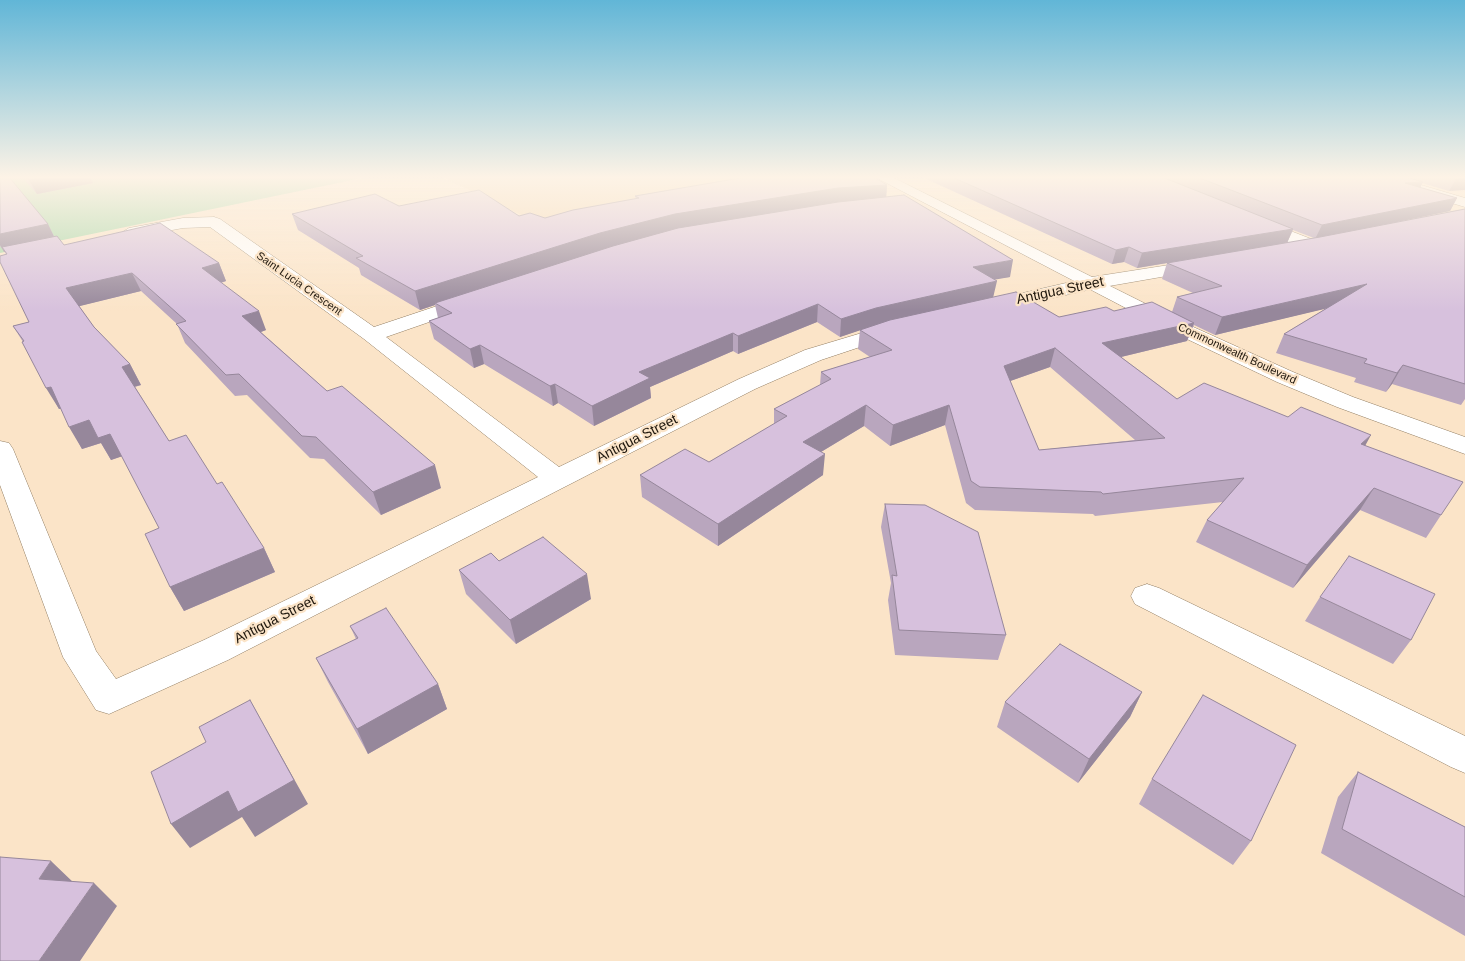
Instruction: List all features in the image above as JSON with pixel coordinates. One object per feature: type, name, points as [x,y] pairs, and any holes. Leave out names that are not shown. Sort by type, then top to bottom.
[{"type":"street","name":"Saint Lucia Crescent","points":[[115,236],[183,222],[214,222],[371,335],[557,479]]},
{"type":"street","name":"Commonwealth Boulevard","points":[[969,222],[1092,284],[1285,377],[1345,402],[1465,446]]},
{"type":"street","points":[[1255,222],[1313,246]]},
{"type":"street","points":[[1284,251],[1332,242]]},
{"type":"street","name":"Antigua Street","points":[[967,311],[1092,284],[1215,263]]},
{"type":"street","points":[[371,335],[489,295]]},
{"type":"street","name":"Antigua Street","points":[[0,450],[81,657],[109,699],[216,650],[747,384],[813,355],[881,332],[920,323]]},
{"type":"street","points":[[1147,596],[1465,755]]},
{"type":"green space","points":[[0,222],[150,222],[0,253]]},
{"type":"building","points":[[0,222],[46,222],[48,224],[0,234]]},
{"type":"building","points":[[305,222],[644,222],[600,233],[415,291],[356,258],[363,256]]},
{"type":"building","points":[[716,222],[949,222],[1013,260],[973,267],[997,281],[876,308],[841,319],[818,304],[738,336],[733,333],[639,372],[650,378],[592,406],[555,384],[550,386],[480,345],[470,349],[429,321],[452,313],[435,303],[613,246],[678,228]]},
{"type":"building","points":[[1053,222],[1275,222],[1293,229],[1142,253],[1129,247],[1116,250]]},
{"type":"building","points":[[1314,222],[1338,222],[1322,225]]},
{"type":"building","points":[[1398,222],[1465,222],[1465,384],[1403,365],[1397,373],[1364,363],[1367,359],[1284,334],[1367,284],[1222,317],[1177,297],[1222,286],[1167,263]]},
{"type":"building","points":[[160,223],[219,263],[202,268],[259,311],[242,316],[327,391],[342,386],[435,465],[373,492],[316,437],[302,436],[239,374],[226,375],[176,324],[186,321],[132,273],[66,288],[94,327],[130,364],[122,367],[169,441],[186,435],[217,484],[222,482],[264,548],[170,587],[145,534],[159,528],[110,434],[98,438],[89,420],[69,427],[51,387],[46,388],[22,342],[24,341],[13,326],[29,322],[0,262],[0,256],[7,254],[2,247],[57,236],[64,245]]},
{"type":"building","points":[[1016,292],[1059,317],[1106,307],[1114,311],[1152,302],[1194,323],[1102,343],[1177,399],[1204,383],[1288,417],[1301,407],[1371,435],[1361,444],[1463,482],[1441,515],[1374,488],[1307,565],[1207,520],[1244,478],[1103,494],[1101,492],[980,487],[971,481],[949,405],[893,425],[866,405],[803,442],[825,454],[718,524],[640,475],[685,449],[709,462],[787,416],[774,409],[831,379],[821,372],[892,350],[860,330],[890,320]],"holes":[[[1055,348],[1165,438],[1039,450],[1004,366]]]},
{"type":"building","points":[[885,504],[925,505],[978,532],[1006,635],[899,630],[892,575],[897,576]]},
{"type":"building","points":[[543,537],[587,574],[510,620],[459,570],[491,553],[499,561]]},
{"type":"building","points":[[1349,556],[1435,594],[1411,640],[1320,597]]},
{"type":"building","points":[[386,608],[438,684],[357,729],[316,658],[358,638],[350,626]]},
{"type":"building","points":[[1060,644],[1142,692],[1089,759],[1005,702]]},
{"type":"building","points":[[1203,695],[1296,745],[1251,841],[1152,779]]},
{"type":"building","points":[[250,700],[294,780],[238,812],[228,791],[171,824],[151,772],[206,742],[199,727]]},
{"type":"building","points":[[1358,772],[1465,827],[1465,897],[1342,829]]},
{"type":"building","points":[[0,857],[51,861],[39,879],[94,883],[39,961],[0,961]]}]
